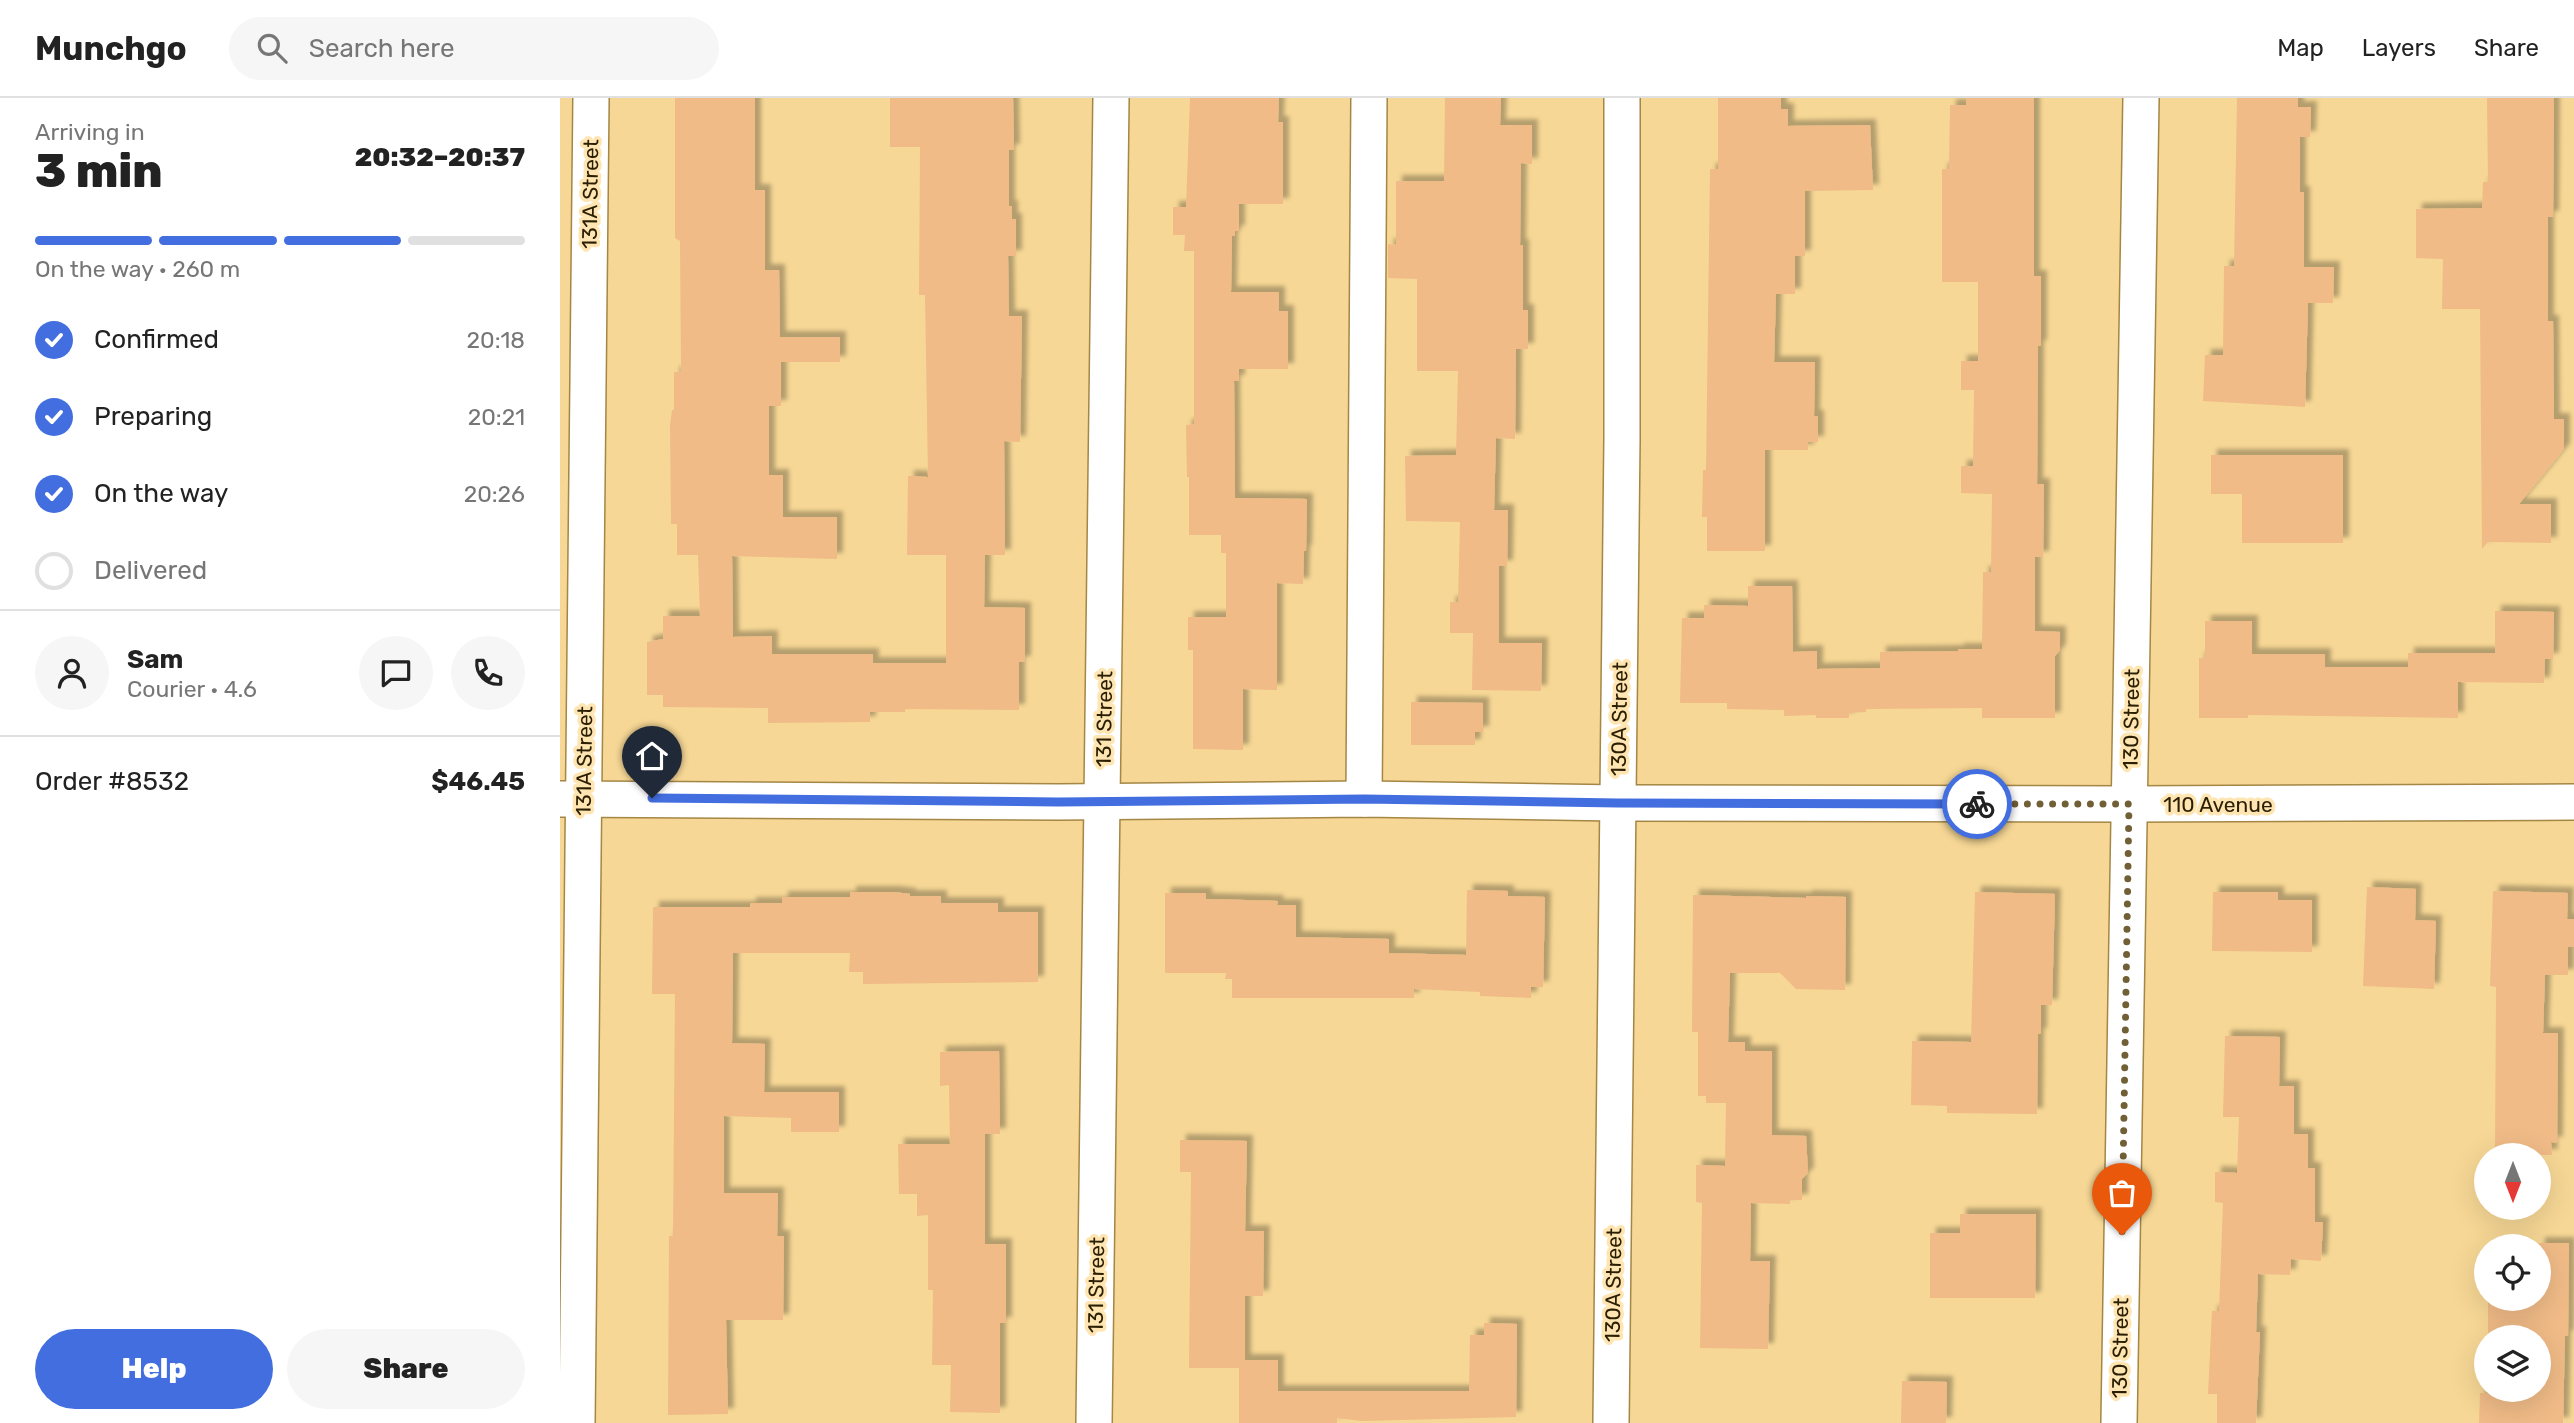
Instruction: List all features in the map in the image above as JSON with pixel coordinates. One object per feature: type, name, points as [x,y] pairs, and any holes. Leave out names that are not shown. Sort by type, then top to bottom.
[{"type":"street","name":"131A Street","points":[[577,1423],[572,799],[591,98]]},
{"type":"street","name":"131 Street","points":[[1094,1423],[1111,98]]},
{"type":"street","points":[[1364,799],[1369,98]]},
{"type":"street","name":"130A Street","points":[[1611,1423],[1622,98]]},
{"type":"street","name":"130 Street","points":[[2119,1423],[2141,98]]},
{"type":"street","name":"110 Avenue","points":[[572,799],[1364,799],[1618,803],[2129,804],[2574,802]]},
{"type":"building","points":[[675,98],[755,98],[755,190],[765,190],[765,270],[779,270],[780,337],[840,337],[840,362],[781,362],[781,406],[769,406],[769,475],[783,475],[783,517],[837,517],[837,559],[732,556],[733,637],[772,636],[772,654],[873,654],[873,663],[946,663],[946,555],[907,555],[908,476],[928,477],[925,295],[919,295],[920,147],[890,147],[890,98],[1013,98],[1014,150],[1009,150],[1009,206],[1012,206],[1012,219],[1016,219],[1016,256],[1008,256],[1009,316],[1022,316],[1020,442],[1004,441],[1005,555],[985,555],[984,607],[1025,608],[1025,662],[1019,662],[1019,710],[905,709],[905,712],[870,712],[870,722],[768,723],[768,708],[663,707],[663,695],[647,695],[647,642],[663,639],[663,616],[700,616],[698,555],[677,555],[677,524],[671,524],[670,426],[674,410],[674,372],[681,372],[680,241],[675,238]]},
{"type":"building","points":[[1190,98],[1279,98],[1278,122],[1283,122],[1283,204],[1239,204],[1239,231],[1235,231],[1235,236],[1232,236],[1231,292],[1279,292],[1279,311],[1288,311],[1288,369],[1239,369],[1239,381],[1234,381],[1235,498],[1307,499],[1306,551],[1303,584],[1277,583],[1277,690],[1243,689],[1243,750],[1193,749],[1193,650],[1188,650],[1188,617],[1226,617],[1226,553],[1221,553],[1221,535],[1189,535],[1186,425],[1194,424],[1194,251],[1184,251],[1185,235],[1173,235],[1173,207],[1186,207]]},
{"type":"building","points":[[1445,98],[1501,98],[1500,125],[1532,125],[1532,164],[1521,163],[1520,245],[1523,245],[1523,310],[1528,310],[1528,349],[1516,349],[1515,439],[1496,438],[1494,510],[1508,510],[1507,566],[1499,566],[1499,643],[1542,643],[1541,691],[1472,690],[1473,633],[1450,633],[1450,602],[1458,602],[1460,522],[1406,521],[1405,456],[1456,455],[1458,371],[1417,371],[1417,279],[1388,278],[1388,244],[1396,245],[1396,181],[1444,181]]},
{"type":"building","points":[[1718,98],[1781,98],[1781,109],[1788,109],[1788,126],[1870,125],[1873,190],[1805,191],[1805,256],[1795,256],[1795,294],[1776,294],[1774,362],[1815,362],[1814,416],[1818,416],[1818,442],[1808,442],[1808,450],[1765,450],[1765,551],[1707,551],[1707,517],[1702,517],[1703,470],[1706,470],[1710,169],[1718,169]]},
{"type":"building","points":[[1966,98],[2034,98],[2034,276],[2041,276],[2037,484],[2044,484],[2043,557],[2035,557],[2035,631],[2060,632],[2060,650],[2055,656],[2055,718],[1982,718],[1982,708],[1866,709],[1866,712],[1849,713],[1849,718],[1816,718],[1816,715],[1784,716],[1784,710],[1727,709],[1727,703],[1680,703],[1682,618],[1704,618],[1704,605],[1748,606],[1748,586],[1792,586],[1793,652],[1817,651],[1817,669],[1880,668],[1880,652],[1982,649],[1983,572],[1991,572],[1992,494],[1961,493],[1961,466],[1973,466],[1974,390],[1961,390],[1961,361],[1978,361],[1978,282],[1942,282],[1942,169],[1949,169],[1950,105],[1966,105]]},
{"type":"building","points":[[2237,98],[2298,98],[2298,107],[2311,107],[2310,137],[2300,137],[2300,192],[2304,192],[2304,267],[2334,267],[2333,303],[2308,303],[2305,407],[2203,401],[2205,355],[2223,355],[2224,266],[2234,266]]},
{"type":"building","points":[[2487,98],[2554,98],[2553,217],[2548,217],[2548,321],[2553,321],[2554,419],[2564,419],[2564,449],[2519,504],[2551,504],[2551,543],[2488,542],[2482,549],[2480,309],[2442,309],[2443,259],[2416,258],[2416,209],[2482,208],[2483,182],[2488,182]]},
{"type":"building","points":[[2211,455],[2343,455],[2343,543],[2242,543],[2242,494],[2211,494]]},
{"type":"building","points":[[2495,611],[2554,612],[2553,659],[2545,659],[2544,683],[2458,682],[2458,718],[2248,715],[2248,718],[2199,718],[2199,658],[2205,658],[2205,621],[2252,621],[2252,654],[2325,654],[2325,667],[2408,667],[2408,653],[2495,653]]},
{"type":"building","points":[[1411,702],[1483,703],[1483,732],[1475,732],[1475,745],[1411,745]]},
{"type":"building","points":[[2367,887],[2416,889],[2415,920],[2436,921],[2434,989],[2363,986]]},
{"type":"building","points":[[1467,890],[1508,891],[1508,896],[1545,897],[1543,987],[1531,987],[1531,998],[1414,989],[1414,998],[1232,998],[1232,979],[1225,979],[1226,973],[1165,973],[1165,893],[1206,893],[1206,899],[1278,901],[1277,905],[1296,905],[1296,937],[1389,939],[1389,953],[1466,955]]},
{"type":"building","points":[[2493,891],[2568,893],[2567,919],[2574,919],[2574,947],[2568,947],[2568,975],[2545,975],[2543,1033],[2558,1033],[2557,1143],[2495,1143],[2496,987],[2490,986]]},
{"type":"building","points":[[850,892],[941,896],[941,903],[998,903],[998,912],[1038,912],[1038,982],[863,984],[863,972],[849,972],[850,953],[733,953],[732,1043],[765,1044],[764,1092],[839,1092],[839,1132],[791,1132],[791,1118],[724,1116],[724,1193],[778,1193],[777,1236],[784,1236],[783,1320],[726,1320],[728,1414],[668,1415],[675,994],[652,994],[653,907],[750,907],[750,903],[782,903],[782,897],[850,897]]},
{"type":"building","points":[[1975,892],[2055,894],[2052,1005],[2041,1005],[2037,1114],[1947,1113],[1947,1106],[1911,1105],[1912,1041],[1971,1042]]},
{"type":"building","points":[[2213,892],[2278,892],[2278,900],[2312,900],[2312,952],[2212,951]]},
{"type":"building","points":[[1693,895],[1846,897],[1845,990],[1796,989],[1780,973],[1730,973],[1728,1042],[1745,1042],[1745,1051],[1772,1051],[1772,1135],[1806,1136],[1808,1173],[1802,1179],[1802,1200],[1790,1200],[1790,1204],[1751,1203],[1750,1261],[1770,1261],[1768,1349],[1700,1348],[1702,1203],[1696,1202],[1696,1165],[1725,1166],[1726,1103],[1706,1103],[1706,1096],[1698,1096],[1698,1032],[1692,1032]]},
{"type":"building","points":[[2225,1036],[2280,1037],[2279,1086],[2294,1086],[2294,1134],[2308,1134],[2308,1168],[2315,1168],[2315,1222],[2323,1222],[2321,1261],[2291,1259],[2290,1275],[2258,1274],[2256,1332],[2260,1332],[2256,1423],[2217,1423],[2217,1394],[2208,1394],[2212,1311],[2219,1311],[2223,1203],[2215,1202],[2215,1172],[2237,1173],[2239,1117],[2223,1117]]},
{"type":"building","points":[[999,1051],[1000,1134],[985,1134],[985,1244],[1006,1244],[1006,1323],[1000,1323],[1000,1413],[950,1412],[951,1365],[932,1365],[933,1290],[928,1290],[928,1215],[917,1216],[917,1194],[899,1194],[898,1144],[950,1144],[949,1085],[940,1086],[940,1052]]},
{"type":"building","points":[[1180,1140],[1247,1141],[1245,1231],[1264,1231],[1263,1296],[1245,1296],[1245,1360],[1278,1360],[1278,1391],[1469,1391],[1470,1335],[1484,1335],[1484,1323],[1517,1324],[1516,1417],[1362,1421],[1337,1418],[1337,1423],[1239,1423],[1239,1368],[1189,1368],[1191,1172],[1180,1172]]},
{"type":"building","points":[[1960,1214],[2036,1214],[2035,1298],[1930,1298],[1930,1233],[1960,1233]]},
{"type":"building","points":[[2551,1243],[2569,1243],[2563,1423],[2479,1423],[2480,1402],[2551,1402],[2551,1325],[2488,1325],[2488,1311],[2551,1311]]},
{"type":"building","points":[[1902,1381],[1947,1382],[1946,1423],[1901,1423]]},
{"type":"way so far","points":[[1977,804],[2129,804],[2122,1235]]},
{"type":"route","points":[[652,798],[1058,802],[1364,799],[1977,804]]}]
